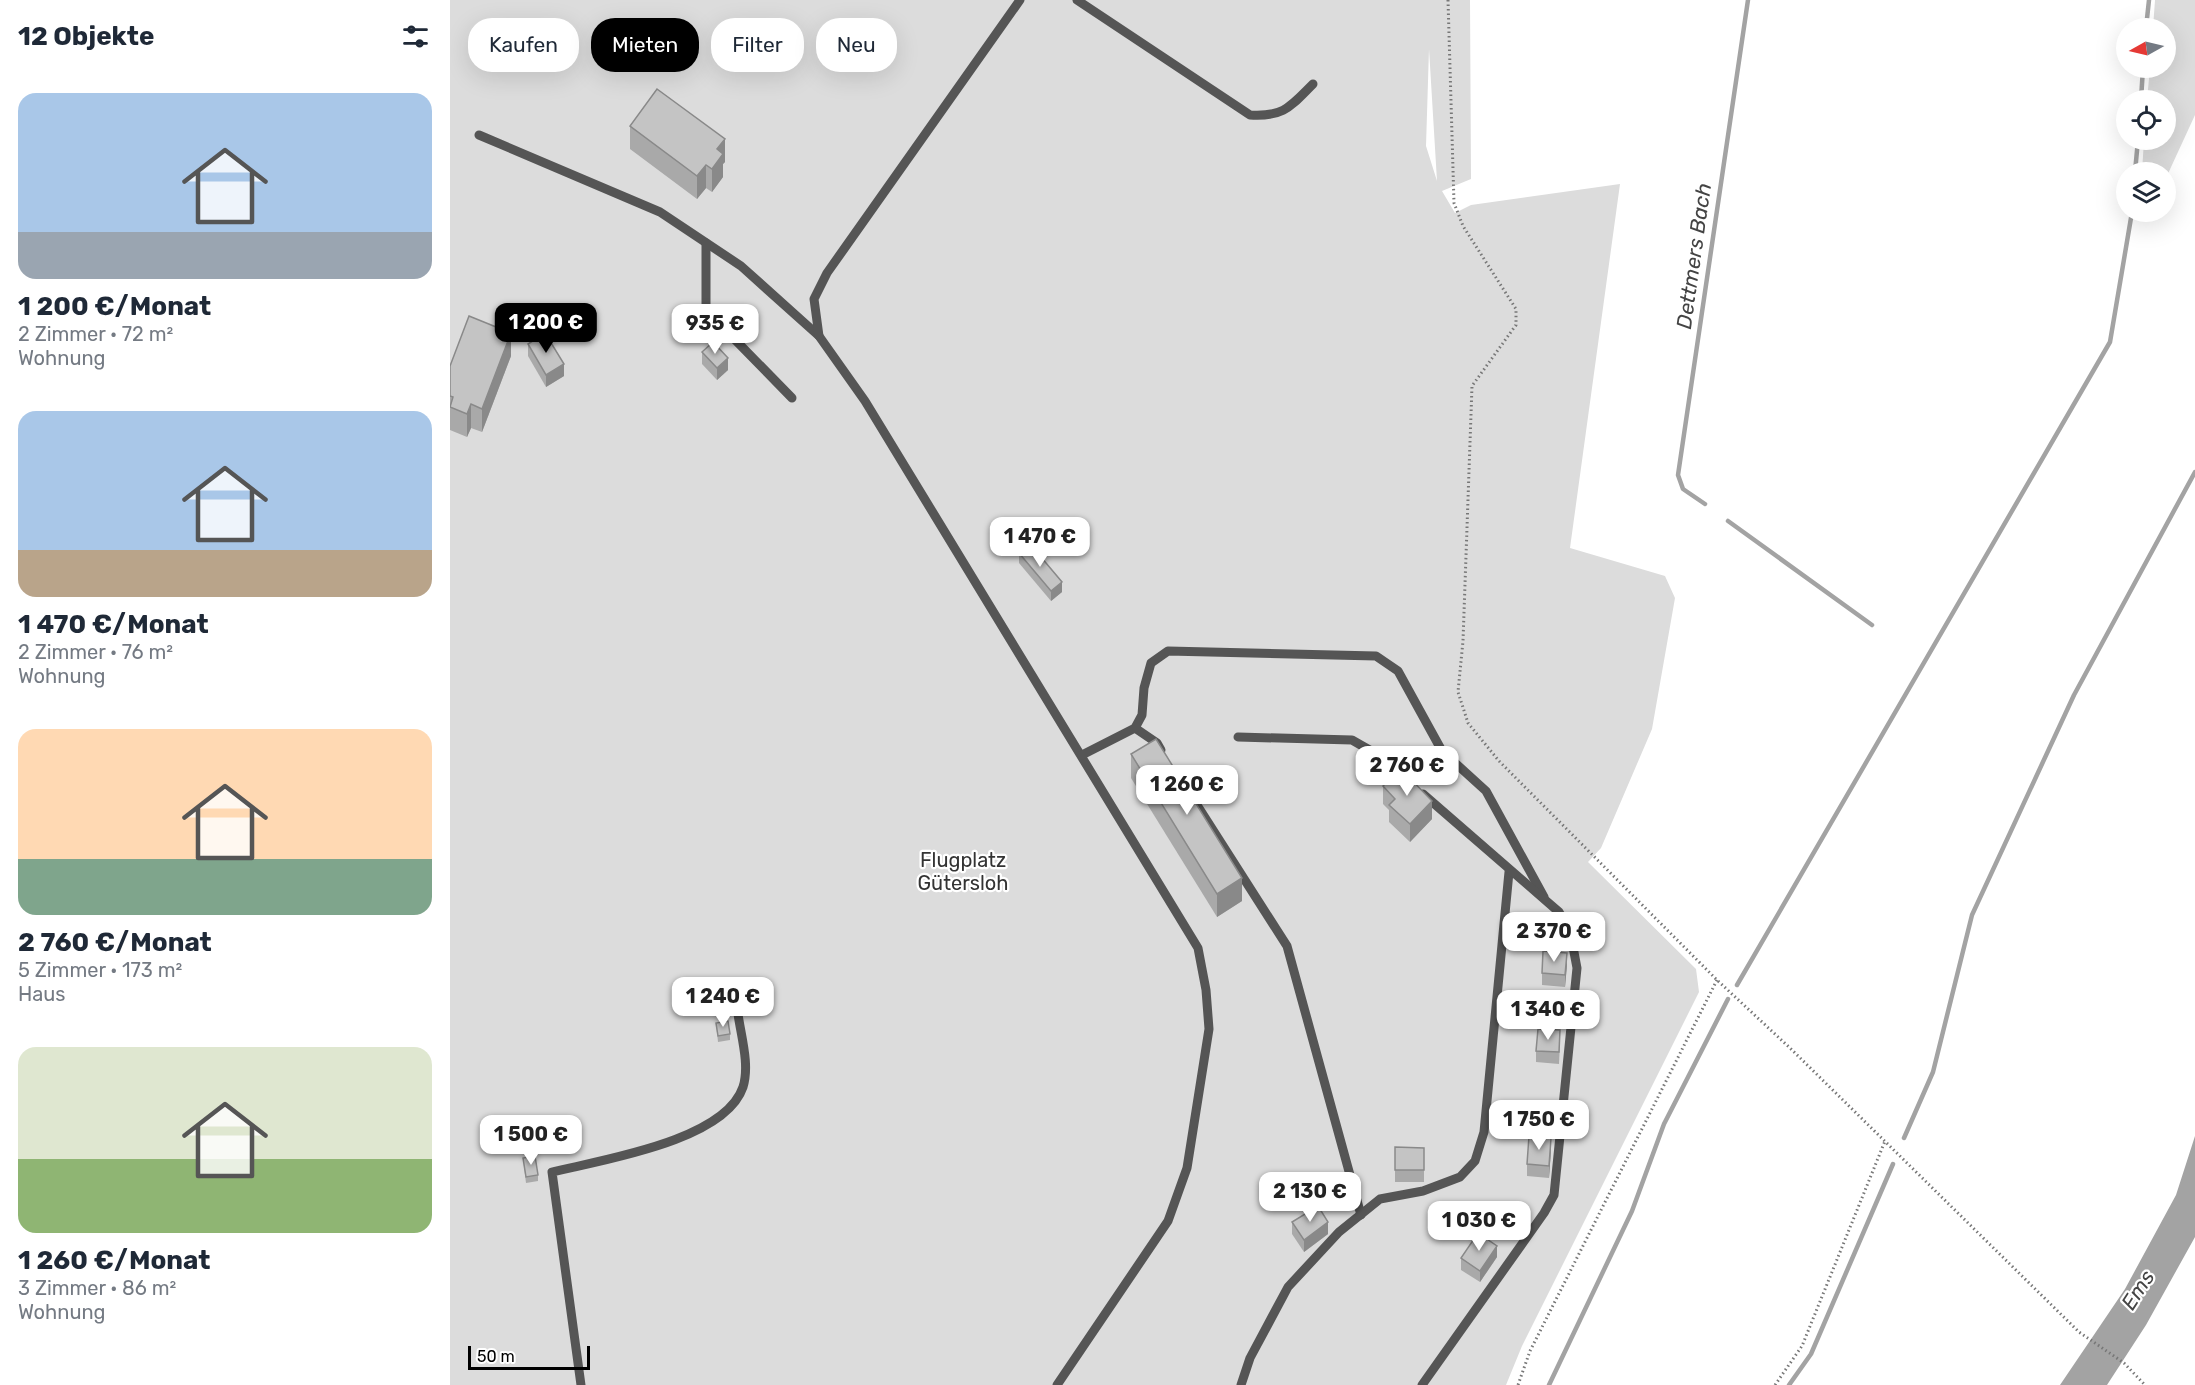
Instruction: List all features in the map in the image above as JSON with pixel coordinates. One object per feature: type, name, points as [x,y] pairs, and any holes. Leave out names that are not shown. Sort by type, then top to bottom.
[{"type":"lane","points":[[819,336],[814,299],[827,273],[1020,0]]},
{"type":"lane","points":[[1077,0],[1250,115],[1273,116],[1293,104],[1313,84]]},
{"type":"lane","points":[[479,135],[660,212],[741,266],[819,336],[865,401],[1198,948],[1206,990],[1209,1029],[1187,1168],[1168,1221],[1057,1385]]},
{"type":"lane","points":[[706,243],[706,309],[792,398]]},
{"type":"lane","points":[[1082,755],[1135,728],[1142,715],[1144,688],[1151,663],[1168,651],[1376,656],[1398,671],[1442,751],[1486,791],[1546,901]]},
{"type":"lane","points":[[1135,728],[1157,743],[1169,762]]},
{"type":"lane","points":[[1238,737],[1352,740],[1380,756],[1509,872],[1559,912],[1570,931],[1577,968],[1554,1195],[1544,1213],[1422,1385]]},
{"type":"lane","points":[[1188,791],[1287,946],[1361,1215]]},
{"type":"lane","points":[[1241,1385],[1250,1358],[1288,1287],[1340,1232],[1380,1199],[1424,1191],[1460,1177],[1475,1161],[1484,1132],[1509,872]]},
{"type":"lane","points":[[581,1385],[552,1172],[670,1143],[701,1129],[729,1108],[743,1087],[745,1063],[738,1014]]},
{"type":"path","points":[[1448,0],[1454,203],[1463,226],[1516,309],[1516,325],[1473,386],[1463,641],[1458,692],[1468,723],[1499,761],[1717,980],[2079,1332],[2136,1373],[2145,1385]]},
{"type":"path","points":[[1518,1385],[1530,1351],[1717,980]]},
{"type":"path","points":[[1775,1385],[1802,1346],[1885,1141]]},
{"type":"green space","name":"Flugplatz Gütersloh","points":[[450,0],[1470,0],[1471,179],[1442,191],[1455,213],[1471,205],[1620,184],[1570,548],[1665,576],[1675,598],[1652,729],[1601,848],[1588,862],[1696,969],[1699,992],[1522,1346],[1506,1385],[450,1385]],"holes":[[[1429,49],[1437,181],[1426,146]]]},
{"type":"green space","points":[[2155,0],[2195,0],[2195,115],[2173,162],[2143,162],[2143,150],[2176,150],[2176,90],[2148,90],[2149,78],[2176,78],[2176,18],[2154,18]]},
{"type":"water","name":"Ems","points":[[2195,1136],[2195,1237],[2146,1325],[2107,1385],[2060,1385],[2125,1289],[2176,1195]]},
{"type":"building","points":[[657,89],[725,139],[717,149],[723,154],[712,169],[706,165],[697,176],[630,126]]},
{"type":"building","points":[[469,316],[511,333],[482,409],[471,404],[467,414],[450,407],[453,397],[450,396],[450,366]]},
{"type":"building","points":[[545,333],[564,364],[546,375],[528,344]]},
{"type":"building","points":[[713,342],[728,358],[717,368],[702,352]]},
{"type":"building","points":[[1030,544],[1062,582],[1051,591],[1019,553]]},
{"type":"building","points":[[1156,739],[1242,878],[1217,894],[1131,754]]},
{"type":"building","points":[[1401,769],[1432,801],[1410,824],[1389,805],[1395,799],[1383,786]]},
{"type":"building","points":[[1543,951],[1567,953],[1565,975],[1542,973]]},
{"type":"building","points":[[728,1021],[730,1034],[718,1036],[716,1023]]},
{"type":"building","points":[[1538,1029],[1560,1030],[1559,1052],[1536,1051]]},
{"type":"building","points":[[1529,1136],[1551,1138],[1549,1166],[1527,1164]]},
{"type":"building","points":[[1395,1147],[1424,1148],[1424,1170],[1395,1170]]},
{"type":"building","points":[[535,1156],[538,1175],[526,1177],[523,1158]]},
{"type":"building","points":[[1318,1206],[1328,1222],[1304,1240],[1292,1222]]},
{"type":"building","points":[[1478,1233],[1497,1246],[1480,1271],[1461,1258]]},
{"type":"waterway","name":"Dettmers Bach","points":[[1705,504],[1683,489],[1678,475],[1748,0]]},
{"type":"waterway","points":[[2147,18],[2149,0]]},
{"type":"waterway","points":[[2142,78],[2142,90]]},
{"type":"waterway","points":[[2136,162],[2137,150]]},
{"type":"waterway","points":[[1737,985],[2110,342],[2130,222]]},
{"type":"waterway","points":[[1904,1138],[1933,1072],[1972,915],[2074,695],[2195,472]]},
{"type":"waterway","name":"Dettmers Bach","points":[[1728,521],[1872,625]]},
{"type":"waterway","points":[[1549,1385],[1632,1211],[1664,1124],[1728,999]]},
{"type":"waterway","points":[[1789,1385],[1811,1354],[1893,1164]]}]
